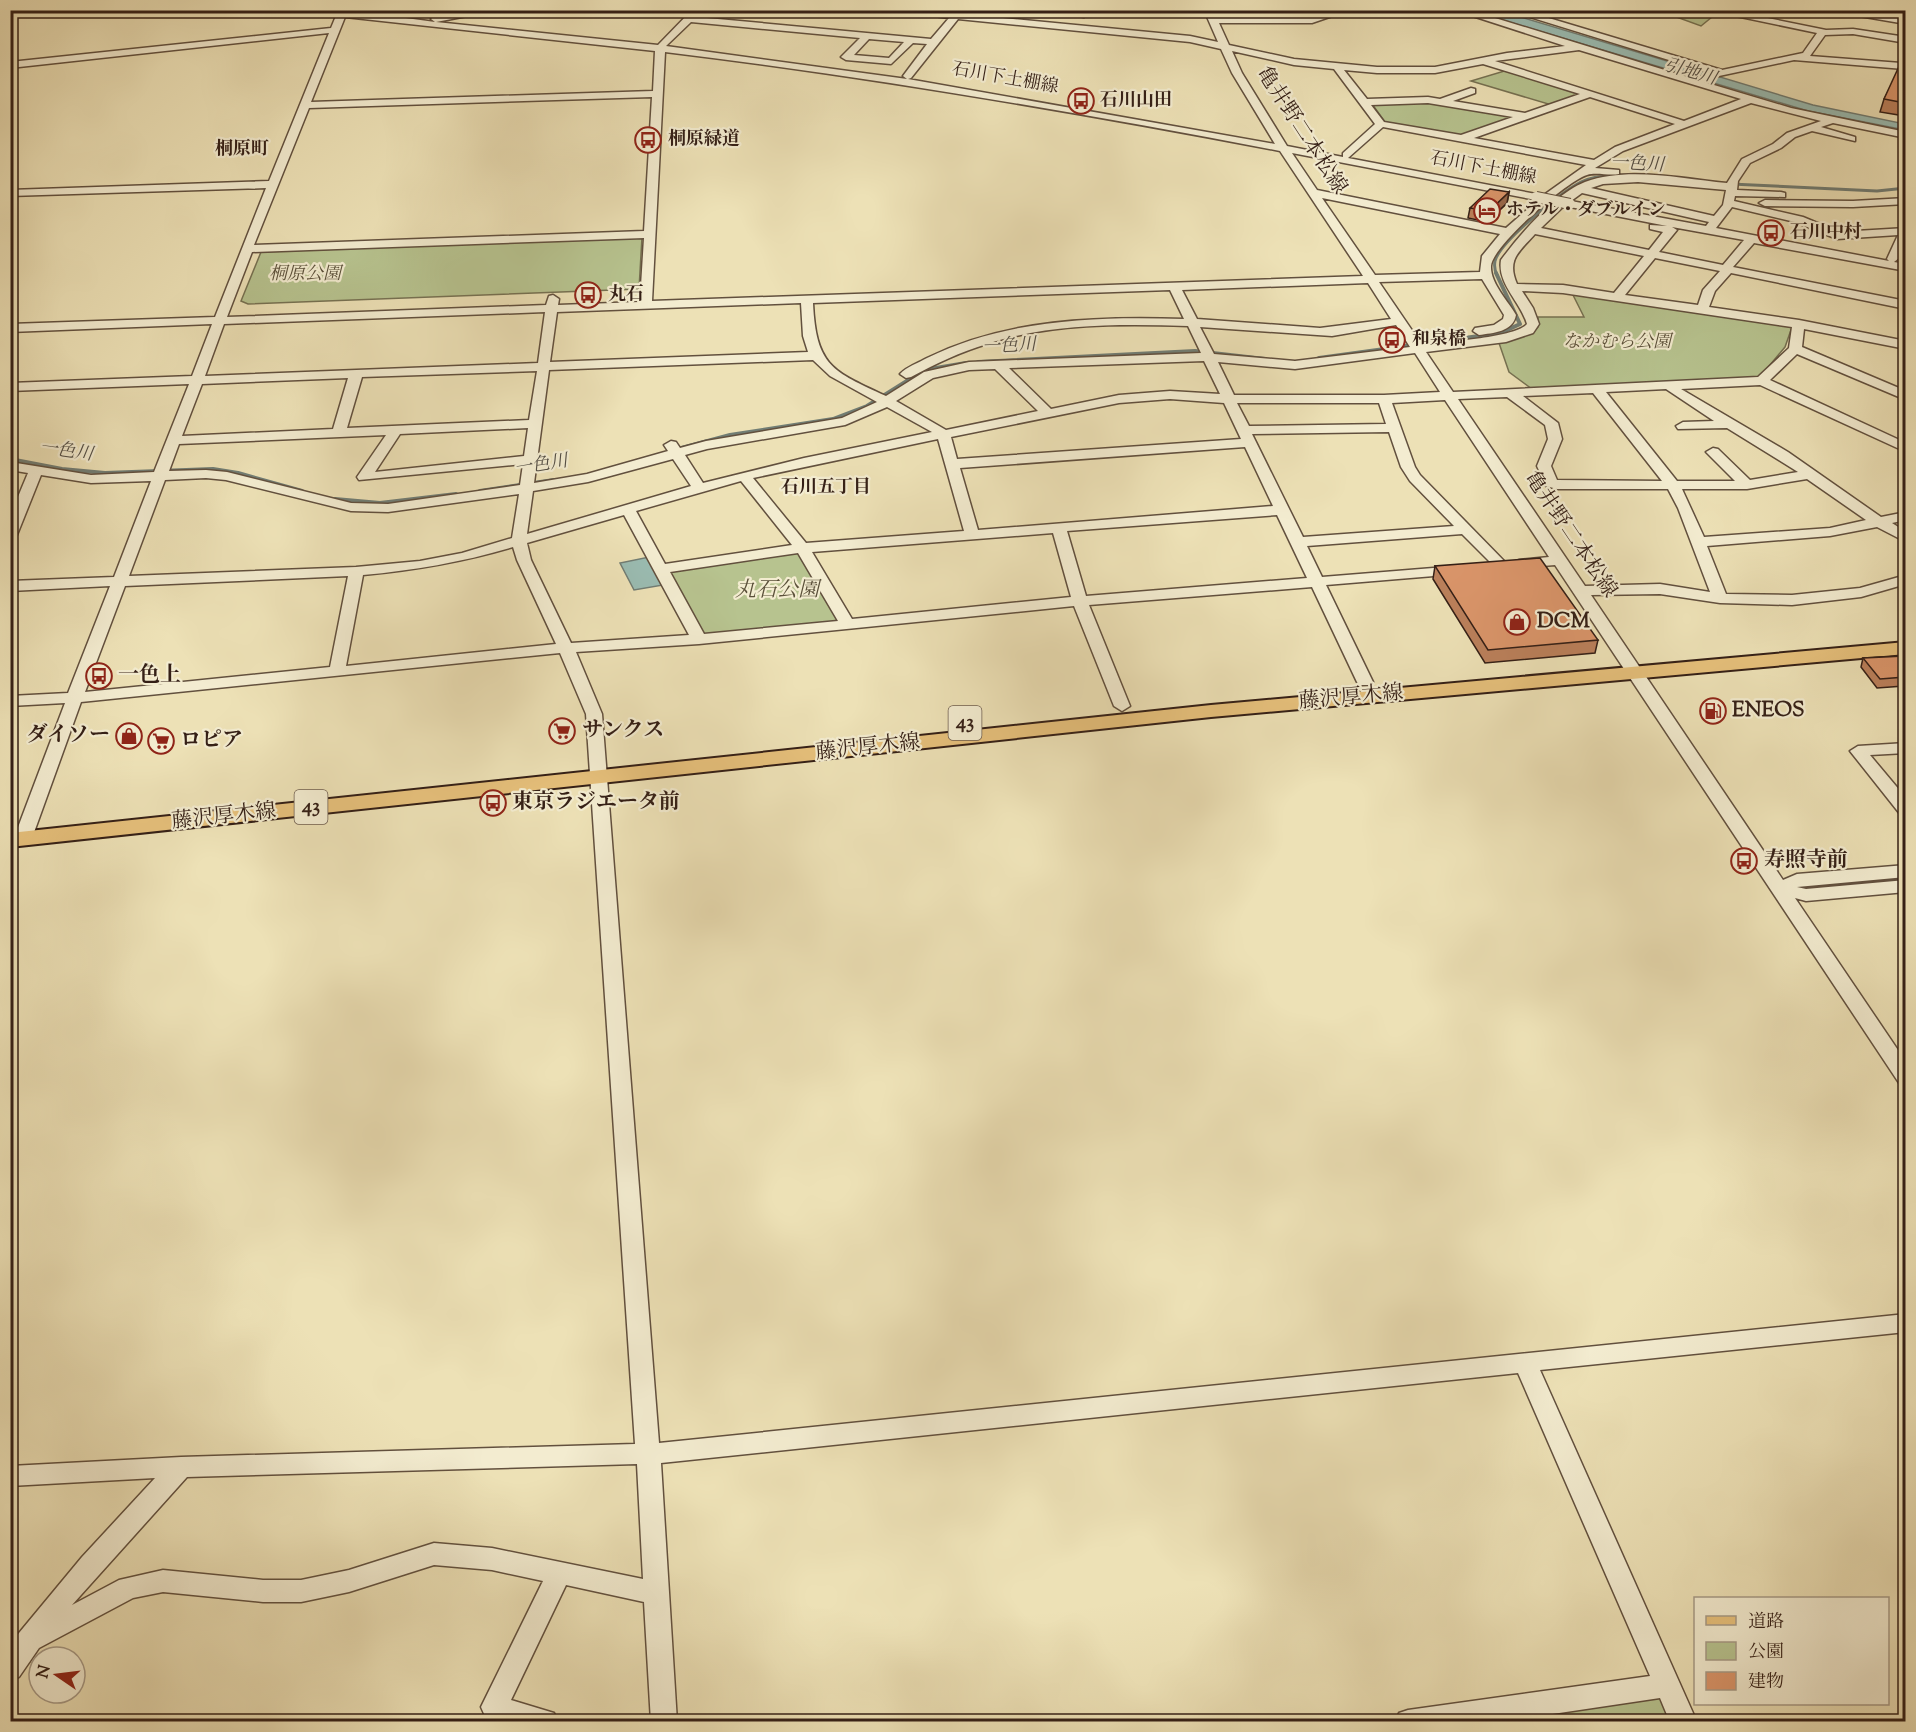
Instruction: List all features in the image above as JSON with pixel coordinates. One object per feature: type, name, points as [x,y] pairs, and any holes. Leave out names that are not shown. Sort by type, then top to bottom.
[{"type":"main road","name":"藤沢厚木線","points":[[598,769],[1211,711],[1905,637]]},
{"type":"main road","name":"藤沢厚木線","points":[[17,832],[598,769],[1122,706],[1365,682],[1905,648]]},
{"type":"street","name":"石川下土棚線","points":[[304,10],[661,47],[908,76],[1078,104],[1540,195],[1576,197],[1712,226],[1905,262]]},
{"type":"street","name":"石川下土棚線","points":[[353,10],[437,15],[963,90],[1347,155],[1540,195]]},
{"type":"street","points":[[437,15],[495,10]]},
{"type":"street","points":[[646,300],[661,47],[698,10]]},
{"type":"street","points":[[892,10],[958,14],[986,19],[1177,38],[1222,45],[1275,59],[1338,68],[1422,70],[1579,46]]},
{"type":"street","points":[[986,19],[993,10]]},
{"type":"street","points":[[1047,10],[1085,12]]},
{"type":"street","points":[[1210,15],[1312,20],[1346,10]]},
{"type":"street","points":[[1458,10],[1699,81],[1751,99],[1830,120],[1905,135]]},
{"type":"street","points":[[1516,12],[1568,10]]},
{"type":"street","points":[[1828,10],[1864,13],[1905,21]]},
{"type":"street","points":[[1716,11],[1825,32],[1847,32],[1905,40]]},
{"type":"street","points":[[1074,28],[1085,12]]},
{"type":"street","points":[[1516,12],[1719,73]]},
{"type":"street","points":[[17,832],[74,698],[247,249],[342,13]]},
{"type":"street","points":[[1847,32],[1864,13]]},
{"type":"street","points":[[908,76],[933,42],[958,14]]},
{"type":"street","name":"亀井野二本松線","points":[[1210,15],[1222,45],[1254,102],[1905,1078]]},
{"type":"street","points":[[688,19],[933,42]]},
{"type":"street","points":[[10,65],[335,30]]},
{"type":"street","points":[[1699,81],[1719,73],[1806,55],[1821,33],[1825,32]]},
{"type":"street","points":[[867,36],[846,57],[891,61],[911,40]]},
{"type":"street","points":[[1796,58],[1905,64]]},
{"type":"street","points":[[1484,61],[1684,124]]},
{"type":"street","points":[[1338,68],[1381,124],[1595,163]]},
{"type":"street","points":[[1443,102],[1451,93],[1471,92]]},
{"type":"street","points":[[306,105],[657,94]]},
{"type":"street","points":[[1462,138],[1590,94]]},
{"type":"street","points":[[1364,102],[1421,99],[1524,116]]},
{"type":"street","points":[[881,398],[929,375],[969,366],[1205,354],[1266,364],[1296,365],[1415,345],[1506,324],[1510,315],[1487,275],[1484,265],[1486,258],[1509,232],[1556,191],[1619,149],[1751,99]]},
{"type":"street","points":[[1635,122],[1653,114]]},
{"type":"street","points":[[1576,197],[1712,226],[1746,161],[1808,127],[1830,120]]},
{"type":"street","points":[[1347,155],[1381,124]]},
{"type":"street","points":[[1808,127],[1851,139]]},
{"type":"street","points":[[1585,171],[1853,204],[1905,201]]},
{"type":"street","points":[[1415,345],[1506,338],[1529,330],[1533,324],[1532,318],[1506,274],[1505,266],[1510,255],[1533,230],[1555,210],[1595,183],[1619,180],[1792,195]]},
{"type":"street","points":[[10,193],[274,184]]},
{"type":"street","points":[[1731,190],[1819,227],[1830,235],[1905,231],[1893,260]]},
{"type":"street","points":[[1314,193],[1509,232]]},
{"type":"street","points":[[1555,210],[1671,230],[1617,297]]},
{"type":"street","points":[[1819,227],[1869,222]]},
{"type":"street","name":"石川下土棚線","points":[[1712,226],[1751,239],[1905,268]]},
{"type":"street","points":[[1533,230],[1905,305]]},
{"type":"street","points":[[247,249],[649,234]]},
{"type":"street","points":[[1702,310],[1709,290],[1751,239]]},
{"type":"street","points":[[646,300],[807,299],[1174,285],[1368,274]]},
{"type":"street","points":[[10,328],[221,316],[1368,274],[1487,275]]},
{"type":"street","points":[[1174,285],[1190,323],[1230,399],[1365,682]]},
{"type":"street","points":[[1514,287],[1563,289],[1617,297],[1799,324],[1905,345]]},
{"type":"street","points":[[807,299],[809,334],[816,356],[827,368],[943,434],[972,535]]},
{"type":"street","points":[[552,304],[519,541],[524,560],[566,648],[594,714],[648,1454],[664,1722]]},
{"type":"street","points":[[10,318],[221,316]]},
{"type":"street","points":[[10,454],[96,468],[227,476],[332,504],[370,508],[528,483],[588,478],[674,449],[837,423],[861,416],[900,378],[938,358],[977,343],[1025,330],[1077,323],[1190,323],[1321,332],[1399,321]]},
{"type":"street","points":[[1762,381],[1795,349],[1799,324]]},
{"type":"street","points":[[1795,349],[1905,396]]},
{"type":"street","points":[[10,387],[816,356]]},
{"type":"street","points":[[998,364],[1047,412]]},
{"type":"street","points":[[339,433],[356,374]]},
{"type":"street","points":[[10,586],[356,571],[420,565],[464,557],[744,476],[1047,412],[1147,395],[1230,399],[1384,399],[1762,381],[1902,444]]},
{"type":"street","points":[[1668,385],[1688,400],[1810,474],[1859,510],[1905,538]]},
{"type":"street","points":[[1596,388],[1673,485],[1699,542],[1720,598]]},
{"type":"street","points":[[1510,393],[1551,423],[1555,439],[1544,466],[1551,483],[1557,485],[1747,485],[1810,474]]},
{"type":"street","points":[[1384,399],[1414,478],[1502,566]]},
{"type":"street","points":[[174,440],[535,424]]},
{"type":"street","points":[[1683,426],[1728,424]]},
{"type":"street","points":[[952,464],[1248,436],[1394,428]]},
{"type":"street","points":[[396,430],[364,477],[531,459]]},
{"type":"street","points":[[674,449],[700,489]]},
{"type":"street","points":[[1713,452],[1747,485]]},
{"type":"street","points":[[10,466],[91,478],[160,472]]},
{"type":"street","points":[[10,535],[36,471]]},
{"type":"street","points":[[744,476],[802,548],[847,623]]},
{"type":"street","points":[[628,510],[699,639]]},
{"type":"street","points":[[662,569],[802,548],[1283,510]]},
{"type":"street","points":[[1699,542],[1830,532],[1905,516]]},
{"type":"street","points":[[1059,528],[1080,602],[1122,706]]},
{"type":"street","points":[[1298,542],[1465,530]]},
{"type":"street","points":[[10,701],[74,698],[566,648],[699,639],[847,623],[1559,560]]},
{"type":"street","points":[[337,672],[356,571]]},
{"type":"street","points":[[1580,591],[1660,589],[1720,598],[1768,600],[1814,598],[1861,592],[1905,579]]},
{"type":"street","points":[[1905,748],[1858,751],[1905,810]]},
{"type":"street","points":[[1778,889],[1797,880],[1905,872]]},
{"type":"street","points":[[1778,889],[1806,895],[1905,886]]},
{"type":"street","points":[[10,1476],[181,1467],[648,1454],[1905,1323]]},
{"type":"street","points":[[1524,1361],[1684,1722]]},
{"type":"street","points":[[10,1669],[28,1641],[66,1592],[181,1467]]},
{"type":"street","points":[[28,1641],[128,1588],[163,1581],[262,1591],[301,1591],[349,1581],[434,1554],[492,1559],[656,1593]]},
{"type":"street","points":[[545,1722],[494,1707],[560,1572]]},
{"type":"street","points":[[1408,1722],[1669,1685]]},
{"type":"green space","points":[[1711,10],[1718,12],[1701,26],[1671,15],[1632,11]]},
{"type":"green space","points":[[1511,69],[1590,94],[1555,106],[1471,81]]},
{"type":"green space","points":[[1419,101],[1515,117],[1463,136],[1385,122],[1372,104]]},
{"type":"green space","name":"桐原公園","points":[[642,237],[639,289],[248,304],[241,301],[261,252]]},
{"type":"green space","name":"なかむら公園","points":[[1572,293],[1792,327],[1785,347],[1760,377],[1532,389],[1509,372],[1499,343],[1530,334],[1538,327],[1538,317],[1584,317]]},
{"type":"green space","name":"丸石公園","points":[[802,548],[847,623],[699,639],[662,569]]},
{"type":"green space","points":[[1669,1685],[1684,1721],[1447,1722]]},
{"type":"water","name":"引地川","points":[[1472,11],[1501,11],[1813,105],[1905,124],[1905,130],[1808,111]]},
{"type":"water","points":[[654,556],[669,584],[634,590],[620,563]]},
{"type":"building","points":[[1901,62],[1905,62],[1905,103],[1884,99]]},
{"type":"building","points":[[1490,189],[1509,192],[1489,211],[1470,208]]},
{"type":"building","name":"DCM","points":[[1540,558],[1598,640],[1488,650],[1435,566]]},
{"type":"building","points":[[1905,656],[1905,677],[1880,679],[1863,658]]},
{"type":"waterway","name":"一色川","points":[[1497,275],[1495,261],[1499,252],[1533,218],[1581,182],[1597,177],[1613,176]]},
{"type":"waterway","name":"一色川","points":[[1731,184],[1877,191],[1906,188]]},
{"type":"waterway","name":"一色川","points":[[1319,358],[1501,333],[1520,324],[1496,273]]},
{"type":"waterway","name":"一色川","points":[[978,362],[1195,351],[1265,359]]},
{"type":"waterway","name":"一色川","points":[[674,450],[730,435],[833,419],[867,406],[918,374],[930,369],[966,363]]},
{"type":"waterway","name":"一色川","points":[[10,459],[62,469],[105,473],[213,469],[238,473],[302,491]]},
{"type":"waterway","name":"一色川","points":[[480,491],[554,480]]},
{"type":"waterway","name":"一色川","points":[[335,499],[380,503],[456,494]]},
{"type":"place","name":"石川山田","points":[[1081,101]]},
{"type":"place","name":"桐原緑道","points":[[648,140]]},
{"type":"place","name":"ホテル・ダブルイン","points":[[1487,211]]},
{"type":"place","name":"石川中村","points":[[1771,233]]},
{"type":"place","name":"丸石","points":[[588,295]]},
{"type":"place","name":"和泉橋","points":[[1392,340]]},
{"type":"place","name":"DCM","points":[[1517,622]]},
{"type":"place","name":"一色上","points":[[99,676]]},
{"type":"place","name":"ENEOS","points":[[1713,711]]},
{"type":"place","name":"サンクス","points":[[562,731]]},
{"type":"place","name":"ダイソー","points":[[129,736]]},
{"type":"place","name":"ロピア","points":[[161,741]]},
{"type":"place","name":"東京ラジエータ前","points":[[493,803]]},
{"type":"place","name":"寿照寺前","points":[[1744,861]]},
{"type":"district","name":"桐原町","points":[[242,150]]},
{"type":"district","name":"石川五丁目","points":[[826,488]]}]
